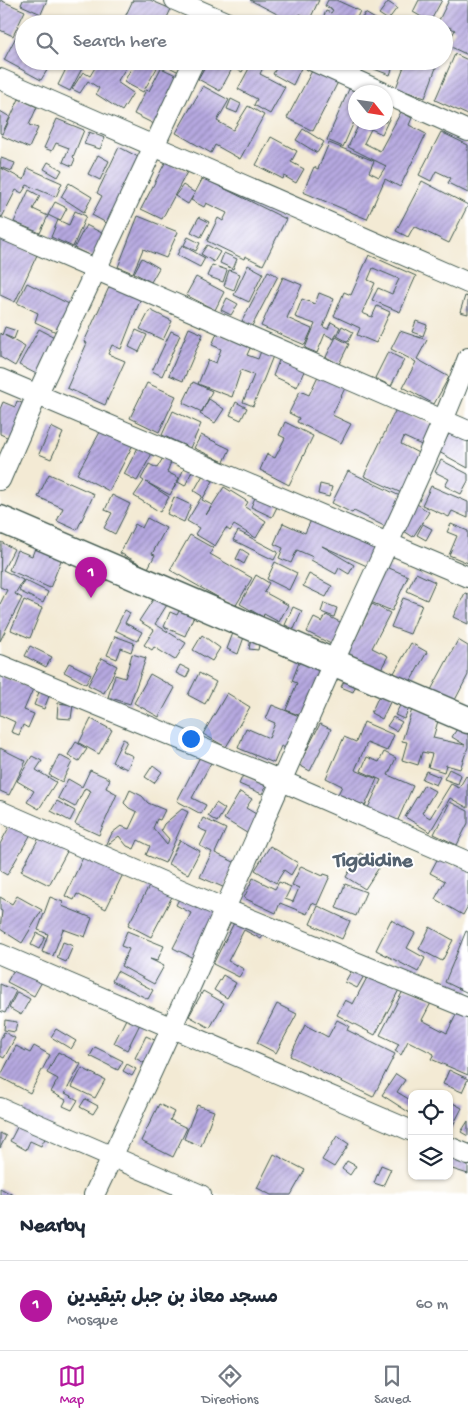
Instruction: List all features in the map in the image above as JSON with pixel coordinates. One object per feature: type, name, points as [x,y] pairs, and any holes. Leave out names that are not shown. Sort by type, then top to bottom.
[{"type":"street","points":[[175,0],[216,15]]},
{"type":"street","points":[[0,480],[37,395],[155,148],[190,70]]},
{"type":"street","points":[[333,70],[366,85]]},
{"type":"street","points":[[0,79],[468,283]]},
{"type":"street","points":[[393,97],[468,131]]},
{"type":"street","points":[[0,228],[468,431]]},
{"type":"street","points":[[94,1195],[172,1029],[334,662],[444,421],[468,358]]},
{"type":"street","points":[[0,379],[468,577]]},
{"type":"street","points":[[0,520],[468,720]]},
{"type":"street","points":[[0,665],[282,781],[468,862]]},
{"type":"street","points":[[0,811],[225,909],[468,1008]]},
{"type":"street","points":[[0,954],[408,1129]]},
{"type":"street","points":[[0,1108],[201,1195]]},
{"type":"street","points":[[453,1149],[468,1155]]},
{"type":"building","points":[[0,0],[25,11],[23,15],[15,15],[15,32],[13,36],[0,30]]},
{"type":"building","points":[[23,0],[47,0],[41,14],[21,5]]},
{"type":"building","points":[[133,0],[150,0],[171,9],[168,15],[126,15]]},
{"type":"building","points":[[250,0],[319,0],[312,15],[279,15]]},
{"type":"building","points":[[328,0],[336,0],[360,11],[358,15],[324,15],[326,11],[331,13],[333,10],[325,6]]},
{"type":"building","points":[[419,0],[442,0],[434,15],[418,15],[413,12]]},
{"type":"building","points":[[449,0],[468,0],[468,55],[453,48],[453,34],[455,30],[453,29],[453,15],[442,15]]},
{"type":"building","points":[[388,2],[397,8],[392,15],[379,14]]},
{"type":"building","points":[[15,39],[15,66],[4,60]]},
{"type":"building","points":[[455,54],[468,60],[468,115],[435,100],[448,70],[453,70]]},
{"type":"building","points":[[22,70],[47,70],[41,80]]},
{"type":"building","points":[[66,70],[81,70],[70,91],[58,85]]},
{"type":"building","points":[[94,70],[124,70],[117,82],[133,93],[122,111],[96,94],[99,88],[88,81],[80,93],[72,89],[83,72],[90,76]]},
{"type":"building","points":[[130,70],[156,70],[143,92],[124,82]]},
{"type":"building","points":[[160,70],[165,70],[182,78],[158,126],[134,114],[146,90],[149,91]]},
{"type":"building","points":[[203,70],[231,70],[220,91],[198,79]]},
{"type":"building","points":[[248,70],[262,70],[260,74],[285,87],[270,114],[254,105],[257,99],[238,89]]},
{"type":"building","points":[[275,70],[300,70],[293,85],[273,74]]},
{"type":"building","points":[[312,70],[338,82],[313,131],[287,118]]},
{"type":"building","points":[[377,70],[392,70],[390,75]]},
{"type":"building","points":[[403,70],[435,70],[425,98],[396,88]]},
{"type":"building","points":[[203,86],[229,100],[217,121],[233,130],[248,106],[264,115],[240,159],[215,145],[211,153],[176,133]]},
{"type":"building","points":[[348,91],[348,130],[350,130],[343,147],[327,140]]},
{"type":"building","points":[[19,99],[37,107],[29,125],[38,128],[29,148],[2,136]]},
{"type":"building","points":[[231,99],[241,104],[237,113],[227,109]]},
{"type":"building","points":[[0,111],[10,117],[2,134],[0,133]]},
{"type":"building","points":[[401,112],[412,118],[409,125],[426,134],[400,187],[385,179],[367,219],[303,192],[314,167],[318,169],[329,143],[374,161],[369,172],[379,177],[386,166],[348,147],[356,130],[370,130],[364,143],[380,151]]},
{"type":"building","points":[[57,119],[84,130],[73,157],[75,159],[72,166],[63,162],[69,148],[56,143],[52,151],[44,148]]},
{"type":"building","points":[[303,129],[324,142],[317,153],[296,140]]},
{"type":"building","points":[[373,130],[384,130],[382,134]]},
{"type":"building","points":[[89,132],[105,138],[100,149],[84,144]]},
{"type":"building","points":[[441,132],[468,145],[468,193],[448,183],[451,178],[436,171],[431,181],[419,175]]},
{"type":"building","points":[[271,137],[297,151],[291,162],[304,169],[296,183],[284,176],[283,179],[256,165]]},
{"type":"building","points":[[119,147],[148,162],[112,226],[92,215],[102,196],[97,193]]},
{"type":"building","points":[[98,155],[109,161],[100,180],[88,174]]},
{"type":"building","points":[[1,158],[15,163],[12,171],[0,167]]},
{"type":"building","points":[[166,161],[187,172],[162,219],[141,209]]},
{"type":"building","points":[[48,162],[62,170],[58,177],[44,169]]},
{"type":"building","points":[[1,168],[24,180],[28,168],[62,183],[56,197],[27,185],[22,193],[16,190],[2,217],[0,216]]},
{"type":"building","points":[[203,178],[286,219],[263,265],[245,256],[244,259],[207,241],[218,218],[223,221],[227,213],[206,203],[204,207],[191,200]]},
{"type":"building","points":[[422,181],[468,205],[449,243],[414,226],[408,237],[396,231]]},
{"type":"building","points":[[69,183],[92,197],[84,212],[61,197]]},
{"type":"building","points":[[183,185],[195,193],[188,204],[175,196]]},
{"type":"building","points":[[29,190],[40,196],[33,209],[48,216],[40,233],[14,222]]},
{"type":"building","points":[[55,202],[67,208],[60,221],[48,215]]},
{"type":"building","points":[[75,211],[86,216],[73,247],[51,237],[58,220],[69,225]]},
{"type":"building","points":[[138,216],[178,232],[166,258],[143,249],[133,273],[118,267]]},
{"type":"building","points":[[199,217],[209,222],[201,237],[191,232]]},
{"type":"building","points":[[86,225],[104,234],[93,257],[74,248]]},
{"type":"building","points":[[188,237],[200,243],[196,251],[184,245]]},
{"type":"building","points":[[0,238],[37,255],[15,302],[0,295]]},
{"type":"building","points":[[182,245],[205,258],[200,267],[177,255]]},
{"type":"building","points":[[207,245],[220,252],[214,262],[201,254]]},
{"type":"building","points":[[224,253],[237,259],[233,269],[220,263]]},
{"type":"building","points":[[369,255],[416,276],[400,312],[372,300],[378,288],[392,294],[399,279],[373,268],[368,280],[375,283],[362,313],[372,317],[377,306],[390,312],[376,343],[357,335],[360,328],[334,316],[344,292],[351,295]]},
{"type":"building","points":[[142,258],[159,268],[151,282],[134,273]]},
{"type":"building","points":[[212,265],[227,270],[223,282],[207,276]]},
{"type":"building","points":[[248,265],[263,273],[249,302],[234,295]]},
{"type":"building","points":[[229,270],[240,274],[234,290],[224,286]]},
{"type":"building","points":[[268,271],[278,276],[252,326],[242,321]]},
{"type":"building","points":[[196,277],[224,292],[215,310],[186,295]]},
{"type":"building","points":[[283,277],[302,285],[287,318],[312,329],[305,345],[261,326]]},
{"type":"building","points":[[27,283],[83,311],[69,338],[35,322],[38,313],[17,303]]},
{"type":"building","points":[[111,283],[141,298],[121,349],[112,345],[108,354],[125,361],[105,405],[67,388],[87,343],[84,342]]},
{"type":"building","points":[[319,293],[334,299],[323,327],[328,329],[331,322],[340,327],[334,339],[325,334],[317,353],[305,348],[315,324],[295,317],[302,299],[315,304]]},
{"type":"building","points":[[465,296],[468,297],[468,314],[460,312]]},
{"type":"building","points":[[227,298],[238,304],[231,315],[221,310]]},
{"type":"building","points":[[150,310],[172,321],[163,340],[140,329]]},
{"type":"building","points":[[416,321],[427,325],[423,336],[412,332]]},
{"type":"building","points":[[342,326],[353,332],[348,342],[337,336]]},
{"type":"building","points":[[5,327],[17,331],[14,339],[4,335],[25,347],[15,366],[0,357],[0,333],[2,335]]},
{"type":"building","points":[[189,328],[203,334],[183,381],[169,375]]},
{"type":"building","points":[[39,329],[70,345],[50,381],[19,365]]},
{"type":"building","points":[[136,330],[147,335],[139,352],[129,347]]},
{"type":"building","points":[[171,331],[180,335],[162,376],[152,371]]},
{"type":"building","points":[[400,331],[427,340],[417,359],[449,377],[434,404],[403,387],[416,362],[391,349]]},
{"type":"building","points":[[217,333],[251,346],[247,355],[258,359],[261,351],[273,356],[253,406],[243,402],[254,375],[241,370],[232,397],[198,384],[208,360],[216,363],[221,349],[212,345]]},
{"type":"building","points":[[336,337],[349,344],[339,364],[326,357]]},
{"type":"building","points":[[388,352],[404,360],[391,386],[375,378]]},
{"type":"building","points":[[280,358],[305,369],[297,387],[273,376]]},
{"type":"building","points":[[318,376],[345,388],[332,415],[351,424],[341,443],[297,422],[299,418],[289,413],[300,391],[309,395]]},
{"type":"building","points":[[193,382],[212,391],[202,412],[183,403]]},
{"type":"building","points":[[147,383],[176,396],[159,432],[130,418]]},
{"type":"building","points":[[209,399],[224,409],[215,423],[200,414]]},
{"type":"building","points":[[17,401],[31,407],[16,441],[0,434],[0,409],[3,402],[15,407]]},
{"type":"building","points":[[236,402],[247,408],[241,420],[230,415]]},
{"type":"building","points":[[396,409],[438,428],[428,448],[404,437],[401,444],[426,457],[408,496],[364,476]]},
{"type":"building","points":[[173,411],[201,424],[190,448],[162,435]]},
{"type":"building","points":[[285,422],[313,436],[289,485],[260,470],[267,454],[275,458],[285,438],[279,435]]},
{"type":"building","points":[[105,423],[136,439],[109,491],[77,474]]},
{"type":"building","points":[[51,427],[63,433],[51,459],[39,454]]},
{"type":"building","points":[[451,430],[468,439],[468,468],[439,452]]},
{"type":"building","points":[[201,435],[230,449],[224,462],[194,448]]},
{"type":"building","points":[[142,440],[155,448],[137,481],[124,474]]},
{"type":"building","points":[[163,458],[171,462],[167,472],[179,478],[170,495],[146,482],[169,497],[160,512],[134,496],[144,481],[141,479],[149,464],[157,468]]},
{"type":"building","points":[[441,460],[468,474],[468,481],[461,494],[445,486],[449,479],[435,472]]},
{"type":"building","points":[[185,466],[193,469],[185,486],[178,482]]},
{"type":"building","points":[[348,471],[404,498],[388,528],[354,511],[352,513],[332,503]]},
{"type":"building","points":[[49,474],[94,494],[77,530],[57,521],[63,508],[38,497]]},
{"type":"building","points":[[203,475],[213,481],[202,500],[212,505],[206,515],[224,487],[248,502],[245,507],[266,521],[256,538],[234,525],[230,531],[226,528],[215,546],[195,534],[199,528],[187,521],[202,496],[194,491]]},
{"type":"building","points":[[320,484],[332,487],[329,497],[318,494]]},
{"type":"building","points":[[431,486],[468,502],[468,518],[452,511],[449,517],[422,505]]},
{"type":"building","points":[[257,493],[279,503],[272,517],[251,507]]},
{"type":"building","points":[[112,495],[130,504],[115,534],[104,528],[112,513],[105,510]]},
{"type":"building","points":[[174,497],[191,505],[184,522],[167,514]]},
{"type":"building","points":[[417,504],[429,512],[413,537],[401,529]]},
{"type":"building","points":[[147,518],[166,528],[152,554],[155,555],[148,568],[120,553],[135,524],[142,528]]},
{"type":"building","points":[[312,518],[376,546],[367,566],[322,546],[354,565],[349,574],[339,568],[336,574],[311,560],[313,557],[297,550],[291,563],[279,558],[283,548],[274,544],[283,523],[305,533]]},
{"type":"building","points":[[423,524],[432,529],[426,540],[417,535]]},
{"type":"building","points":[[451,524],[468,531],[468,563],[449,555],[457,536],[447,532]]},
{"type":"building","points":[[238,531],[278,552],[274,560],[233,540]]},
{"type":"building","points":[[190,535],[213,548],[210,554],[252,578],[235,607],[170,570]]},
{"type":"building","points":[[1,542],[14,549],[3,570],[23,580],[15,594],[22,598],[0,641],[0,604],[7,590],[0,587]]},
{"type":"building","points":[[37,543],[64,553],[50,588],[9,570],[17,550],[32,556]]},
{"type":"building","points":[[241,549],[249,554],[244,564],[236,559]]},
{"type":"building","points":[[275,562],[297,573],[289,590],[267,579]]},
{"type":"building","points":[[382,565],[408,576],[392,611],[366,600]]},
{"type":"building","points":[[416,573],[435,582],[427,600],[407,591]]},
{"type":"building","points":[[309,574],[332,586],[326,597],[303,586]]},
{"type":"building","points":[[256,575],[269,583],[264,592],[288,605],[279,622],[264,614],[263,617],[240,604]]},
{"type":"building","points":[[24,580],[48,592],[43,603],[19,591]]},
{"type":"building","points":[[158,592],[170,600],[155,624],[186,643],[175,660],[154,647],[152,650],[144,645],[154,630],[139,621]]},
{"type":"building","points":[[465,593],[468,594],[468,624],[453,617]]},
{"type":"building","points":[[403,598],[422,605],[410,634],[391,627]]},
{"type":"building","points":[[24,600],[42,608],[30,638],[11,630]]},
{"type":"building","points":[[324,603],[337,608],[334,617],[321,612]]},
{"type":"building","points":[[372,604],[390,613],[372,648],[388,656],[381,669],[348,654]]},
{"type":"building","points":[[182,605],[196,611],[185,636],[164,627],[170,612],[177,615]]},
{"type":"building","points":[[293,607],[302,611],[294,629],[285,625]]},
{"type":"building","points":[[125,610],[130,613],[125,623],[142,632],[137,641],[115,630]]},
{"type":"building","points":[[326,615],[346,625],[335,646],[307,632],[314,618],[322,622]]},
{"type":"building","points":[[233,633],[244,637],[238,654],[227,649]]},
{"type":"building","points":[[202,635],[220,648],[212,661],[193,650]]},
{"type":"building","points":[[115,636],[134,643],[131,652],[121,648],[117,659],[107,655]]},
{"type":"building","points":[[251,639],[260,640],[258,650],[249,649]]},
{"type":"building","points":[[458,640],[468,646],[468,675],[454,702],[431,690]]},
{"type":"building","points":[[411,643],[427,652],[410,682],[394,673]]},
{"type":"building","points":[[30,646],[52,657],[46,667],[25,656]]},
{"type":"building","points":[[132,654],[146,658],[130,704],[108,697],[115,675],[125,678]]},
{"type":"building","points":[[301,657],[328,668],[308,719],[286,710],[297,683],[292,681]]},
{"type":"building","points":[[102,658],[117,666],[104,693],[88,685]]},
{"type":"building","points":[[69,663],[91,674],[86,684],[64,672]]},
{"type":"building","points":[[180,665],[190,670],[186,678],[176,673]]},
{"type":"building","points":[[199,673],[216,682],[205,704],[188,695]]},
{"type":"building","points":[[150,674],[175,688],[159,717],[134,703]]},
{"type":"building","points":[[0,675],[33,689],[24,710],[34,714],[28,728],[23,725],[19,735],[11,732],[15,722],[0,715]]},
{"type":"building","points":[[347,675],[358,680],[353,692],[341,687]]},
{"type":"building","points":[[41,687],[51,691],[44,709],[34,705]]},
{"type":"building","points":[[381,691],[393,696],[382,719],[371,713]]},
{"type":"building","points":[[227,693],[250,707],[226,747],[203,734]]},
{"type":"building","points":[[404,698],[412,702],[404,719],[395,715]]},
{"type":"building","points":[[58,703],[73,705],[71,719],[57,718]]},
{"type":"building","points":[[272,705],[304,718],[290,750],[281,746],[274,763],[238,748],[246,728],[269,738],[275,723],[266,719]]},
{"type":"building","points":[[413,706],[440,714],[433,738],[465,745],[452,737],[460,724],[468,729],[468,747],[460,769],[446,765],[444,772],[428,767],[432,754],[422,752],[418,765],[402,760],[407,742],[402,741]]},
{"type":"building","points":[[393,717],[402,722],[396,731],[387,726]]},
{"type":"building","points":[[91,719],[112,730],[99,754],[79,743]]},
{"type":"building","points":[[364,722],[394,735],[387,751],[367,743],[355,770],[377,779],[365,806],[338,794],[342,786],[326,778],[344,737],[356,742]]},
{"type":"building","points":[[320,724],[331,729],[310,771],[299,765]]},
{"type":"building","points":[[123,739],[127,741],[122,751],[133,756],[127,769],[112,762]]},
{"type":"building","points":[[76,742],[87,749],[79,761],[68,755]]},
{"type":"building","points":[[0,748],[26,761],[9,795],[0,791]]},
{"type":"building","points":[[384,752],[396,758],[388,775],[413,786],[397,822],[368,808],[381,780],[361,771],[367,757],[379,762]]},
{"type":"building","points":[[59,755],[72,762],[62,782],[49,775]]},
{"type":"building","points":[[201,755],[212,761],[192,798],[206,805],[201,814],[177,801]]},
{"type":"building","points":[[32,756],[42,761],[36,770],[56,782],[39,809],[27,802],[34,791],[17,781]]},
{"type":"building","points":[[153,765],[162,772],[154,783],[145,777]]},
{"type":"building","points":[[449,769],[461,775],[458,784],[444,779]]},
{"type":"building","points":[[90,770],[110,779],[106,788],[117,794],[99,835],[75,824],[91,791],[85,788],[75,807],[58,798],[68,779],[82,787]]},
{"type":"building","points":[[426,771],[440,777],[436,785],[422,779]]},
{"type":"building","points":[[243,775],[266,786],[262,794],[239,784]]},
{"type":"building","points":[[466,776],[468,778],[468,808],[450,798],[430,832],[405,817],[424,785],[435,791],[422,813],[430,818],[451,784],[459,788]]},
{"type":"building","points":[[130,790],[142,796],[148,803],[165,810],[160,820],[157,819],[153,828],[167,845],[169,839],[161,830],[164,824],[182,809],[188,812],[165,863],[146,855],[150,846],[138,840],[134,849],[127,846],[119,836],[106,846],[112,833],[121,826],[129,829],[137,812],[124,803]]},
{"type":"building","points":[[240,792],[252,799],[246,808],[261,817],[250,835],[224,819]]},
{"type":"building","points":[[57,801],[75,811],[70,821],[51,811]]},
{"type":"building","points":[[450,802],[468,811],[468,823],[457,845],[434,834]]},
{"type":"building","points":[[216,803],[225,809],[217,822],[208,816]]},
{"type":"building","points":[[14,818],[34,829],[7,875],[0,871],[0,844]]},
{"type":"building","points":[[203,818],[226,829],[215,853],[236,863],[225,888],[200,877],[212,852],[200,846],[207,832],[198,828]]},
{"type":"building","points":[[40,836],[70,846],[49,885],[21,871]]},
{"type":"building","points":[[180,840],[200,851],[188,874],[168,864]]},
{"type":"building","points":[[270,846],[298,863],[291,875],[284,870],[276,883],[255,870]]},
{"type":"building","points":[[86,851],[125,870],[106,909],[77,894],[74,900],[65,896]]},
{"type":"building","points":[[360,853],[380,866],[365,889],[346,877]]},
{"type":"building","points":[[438,858],[455,868],[457,864],[468,871],[468,906],[463,915],[435,899],[445,881],[430,873]]},
{"type":"building","points":[[301,866],[323,876],[324,874],[330,876],[317,905],[312,903],[307,914],[280,903],[276,913],[244,898],[253,878],[275,889],[279,882],[291,887],[285,899],[293,902],[299,888],[292,885]]},
{"type":"building","points":[[153,879],[175,891],[151,937],[128,925]]},
{"type":"building","points":[[345,884],[366,892],[356,916],[336,908]]},
{"type":"building","points":[[183,891],[219,909],[197,960],[173,948],[191,913],[176,905]]},
{"type":"building","points":[[17,896],[42,910],[22,943],[0,929],[2,911],[0,910],[0,897],[12,904]]},
{"type":"building","points":[[50,897],[63,902],[62,906],[92,918],[85,937],[63,929],[53,956],[42,952],[48,934],[38,930]]},
{"type":"building","points":[[318,906],[350,921],[342,939],[310,924]]},
{"type":"building","points":[[237,917],[265,932],[261,939],[244,930],[228,961],[244,969],[239,977],[213,964]]},
{"type":"building","points":[[391,920],[415,933],[407,948],[425,958],[418,972],[376,950]]},
{"type":"building","points":[[430,927],[453,940],[442,961],[419,949]]},
{"type":"building","points":[[127,931],[164,946],[157,961],[150,959],[164,966],[154,984],[121,966],[129,949],[121,946]]},
{"type":"building","points":[[466,931],[468,932],[468,993],[445,982]]},
{"type":"building","points":[[37,933],[45,937],[39,949],[31,945]]},
{"type":"building","points":[[63,942],[73,946],[66,962],[57,958]]},
{"type":"building","points":[[17,964],[44,978],[34,996],[7,982]]},
{"type":"building","points":[[353,968],[365,974],[357,988],[345,982]]},
{"type":"building","points":[[371,970],[401,986],[375,1035],[337,1015],[345,1000],[353,1004]]},
{"type":"building","points":[[117,971],[153,990],[148,999],[112,981]]},
{"type":"building","points":[[223,975],[236,983],[227,998],[214,990]]},
{"type":"building","points":[[0,984],[16,991],[5,1013],[0,1011]]},
{"type":"building","points":[[405,987],[432,1001],[422,1020],[447,1033],[459,1009],[468,1013],[468,1075],[431,1059],[434,1054],[408,1041],[401,1055],[395,1051],[399,1044],[380,1035]]},
{"type":"building","points":[[203,991],[224,1003],[210,1028],[189,1016]]},
{"type":"building","points":[[17,992],[30,999],[21,1015],[9,1008]]},
{"type":"building","points":[[277,1004],[297,1014],[276,1053],[257,1043]]},
{"type":"building","points":[[128,1015],[141,1022],[127,1050],[114,1043]]},
{"type":"building","points":[[5,1020],[17,1022],[15,1032],[4,1030]]},
{"type":"building","points":[[337,1020],[349,1026],[347,1030],[395,1054],[373,1097],[290,1056],[305,1025],[328,1037]]},
{"type":"building","points":[[56,1029],[76,1041],[71,1049],[51,1037]]},
{"type":"building","points":[[4,1032],[15,1038],[4,1058],[0,1056],[0,1040]]},
{"type":"building","points":[[146,1036],[163,1044],[152,1067],[135,1058]]},
{"type":"building","points":[[16,1046],[30,1053],[34,1046],[50,1055],[30,1093],[0,1077]]},
{"type":"building","points":[[95,1047],[123,1061],[118,1070],[90,1056]]},
{"type":"building","points":[[58,1052],[81,1064],[65,1093],[78,1100],[72,1110],[63,1106],[66,1100],[51,1092],[58,1079],[47,1073]]},
{"type":"building","points":[[127,1064],[136,1069],[132,1076],[123,1071]]},
{"type":"building","points":[[82,1068],[105,1080],[95,1098],[72,1087]]},
{"type":"building","points":[[449,1070],[468,1079],[462,1092],[443,1084]]},
{"type":"building","points":[[396,1074],[405,1080],[397,1092],[408,1099],[408,1112],[382,1095]]},
{"type":"building","points":[[85,1099],[98,1106],[93,1114],[80,1107]]},
{"type":"building","points":[[453,1103],[462,1108],[453,1125]]},
{"type":"building","points":[[159,1104],[174,1112],[170,1120],[187,1128],[173,1157],[141,1141]]},
{"type":"building","points":[[197,1105],[214,1111],[201,1146],[184,1139]]},
{"type":"building","points":[[27,1108],[54,1122],[41,1146],[30,1141],[26,1150],[10,1141]]},
{"type":"building","points":[[468,1121],[468,1136],[461,1132]]},
{"type":"building","points":[[0,1133],[6,1136],[0,1148]]},
{"type":"building","points":[[337,1136],[349,1144],[334,1167],[322,1160]]},
{"type":"building","points":[[274,1154],[305,1170],[291,1195],[271,1195],[257,1188]]},
{"type":"building","points":[[454,1156],[468,1161],[468,1174],[453,1169]]},
{"type":"building","points":[[347,1161],[356,1166],[350,1175],[342,1169]]},
{"type":"building","points":[[381,1165],[391,1169],[383,1186],[374,1183]]},
{"type":"building","points":[[0,1188],[13,1195],[0,1195]]},
{"type":"place","name":"مسجد معاذ بن جبل بتيقيدين","points":[[91,598]]},
{"type":"district","name":"Tigdidine","points":[[373,862]]}]
